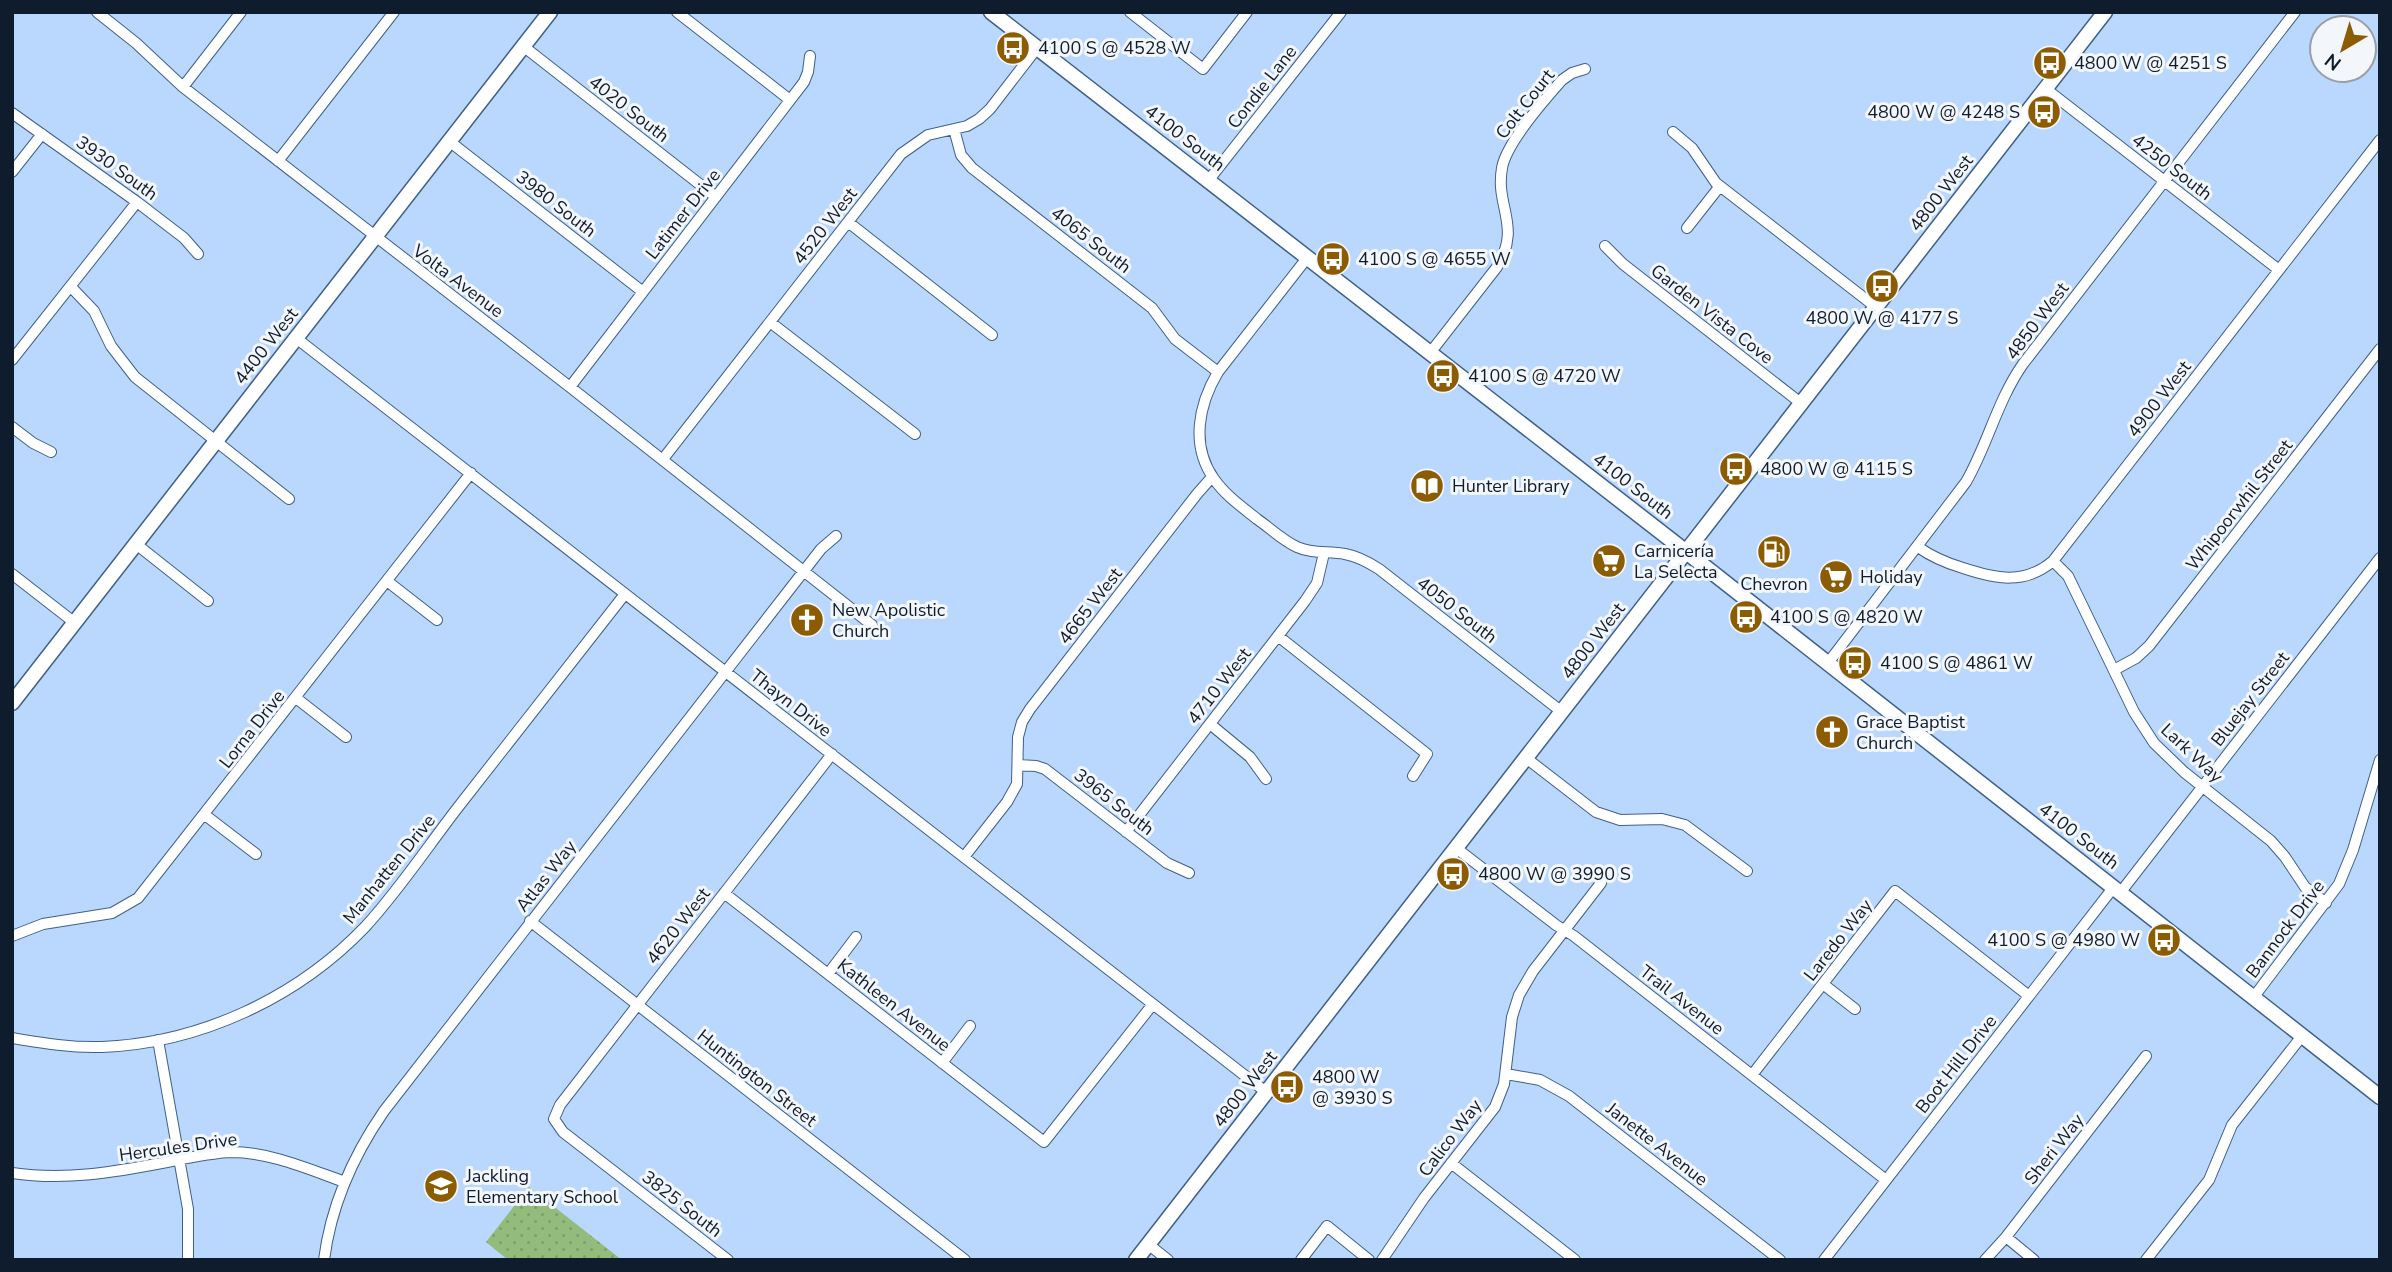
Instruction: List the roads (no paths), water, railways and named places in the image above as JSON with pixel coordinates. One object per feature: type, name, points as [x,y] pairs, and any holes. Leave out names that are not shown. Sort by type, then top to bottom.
[{"type":"main road","name":"4400 West","points":[[12,703],[550,12]]},
{"type":"main road","name":"4100 South","points":[[991,12],[1686,552],[2380,1097]]},
{"type":"main road","name":"4800 West","points":[[1136,1260],[2105,12]]},
{"type":"street","name":"Volta Avenue","points":[[97,12],[136,43],[183,87],[663,459],[872,625],[873,632]]},
{"type":"street","points":[[183,87],[241,12]]},
{"type":"street","points":[[278,161],[394,12]]},
{"type":"street","points":[[677,12],[790,100]]},
{"type":"street","points":[[1130,12],[1203,69],[1247,12]]},
{"type":"street","name":"Condie Lane","points":[[1208,181],[1341,12]]},
{"type":"street","name":"4850 West","points":[[1828,663],[1966,482],[2001,400],[2017,372],[2295,12]]},
{"type":"street","name":"4020 South","points":[[523,46],[716,197]]},
{"type":"street","name":"4520 West","points":[[663,459],[908,148],[928,135],[973,123],[984,115],[1037,48]]},
{"type":"street","name":"Latimer Drive","points":[[570,387],[807,77],[810,56]]},
{"type":"street","name":"Colt Court","points":[[1430,353],[1497,267],[1505,251],[1509,225],[1501,177],[1510,146],[1562,80],[1585,69]]},
{"type":"street","name":"4250 South","points":[[2046,89],[2279,270]]},
{"type":"street","name":"3930 South","points":[[12,113],[137,202],[184,238],[198,254]]},
{"type":"street","name":"4065 South","points":[[954,129],[961,155],[972,168],[1156,310],[1175,339],[1218,372]]},
{"type":"street","points":[[1673,132],[1692,148],[1720,186],[1877,307]]},
{"type":"street","points":[[12,172],[41,134]]},
{"type":"street","name":"4900 West","points":[[1918,547],[1939,560],[2002,579],[2028,575],[2053,561],[2380,140]]},
{"type":"street","name":"3980 South","points":[[449,141],[643,292]]},
{"type":"street","points":[[1686,228],[1720,186]]},
{"type":"street","points":[[12,360],[137,202]]},
{"type":"street","points":[[848,222],[992,335]]},
{"type":"street","name":"Garden Vista Cove","points":[[1605,246],[1623,264],[1802,404]]},
{"type":"street","points":[[1212,477],[1205,461],[1199,430],[1202,403],[1218,372],[1307,258]]},
{"type":"street","points":[[71,287],[94,311],[111,346],[135,377],[289,499]]},
{"type":"street","points":[[770,322],[915,434]]},
{"type":"street","name":"Thayn Drive","points":[[296,338],[1266,1092]]},
{"type":"street","name":"Whipoorwhil Street","points":[[2114,670],[2136,658],[2155,639],[2380,349]]},
{"type":"street","points":[[12,427],[33,443],[51,452]]},
{"type":"street","name":"Lorna Drive","points":[[12,936],[43,924],[95,917],[125,907],[148,888],[471,473]]},
{"type":"street","name":"4050 South","points":[[1212,477],[1236,502],[1286,541],[1308,551],[1352,555],[1379,569],[1562,712]]},
{"type":"street","name":"4665 West","points":[[964,857],[1013,792],[1018,777],[1018,737],[1022,722],[1030,709],[1212,477]]},
{"type":"street","name":"Atlas Way","points":[[324,1260],[330,1226],[345,1182],[364,1141],[384,1111],[821,549],[836,536]]},
{"type":"street","points":[[136,544],[208,601]]},
{"type":"street","name":"4710 West","points":[[1126,832],[1317,583],[1324,553]]},
{"type":"street","name":"Bluejay Street","points":[[2117,890],[2202,787],[2380,558]]},
{"type":"street","name":"Lark Way","points":[[2053,561],[2068,576],[2147,733],[2163,753],[2270,841],[2305,887],[2326,903]]},
{"type":"street","points":[[12,574],[75,623]]},
{"type":"street","points":[[387,581],[437,620]]},
{"type":"street","name":"Manhatten Drive","points":[[12,1038],[49,1044],[102,1046],[158,1040],[209,1027],[238,1015],[308,976],[365,926],[625,594]]},
{"type":"street","points":[[1278,636],[1427,754],[1412,776]]},
{"type":"street","points":[[296,698],[346,737]]},
{"type":"street","points":[[1210,724],[1250,757],[1266,779]]},
{"type":"street","name":"4620 West","points":[[554,1119],[560,1105],[832,754]]},
{"type":"street","points":[[1526,758],[1604,816],[1629,821],[1662,819],[1685,825],[1747,871]]},
{"type":"street","name":"Bannock Drive","points":[[2253,998],[2326,903],[2349,862],[2380,760]]},
{"type":"street","name":"3965 South","points":[[1017,765],[1045,769],[1167,863],[1189,873]]},
{"type":"street","points":[[205,815],[256,854]]},
{"type":"street","name":"Trail Avenue","points":[[1456,848],[1886,1180]]},
{"type":"street","name":"Calico Way","points":[[1382,1260],[1424,1198],[1494,1107],[1506,1074],[1512,1017],[1519,995],[1533,971],[1601,883]]},
{"type":"street","name":"Boot Hill Drive","points":[[1824,1260],[2029,996],[2117,890]]},
{"type":"street","name":"Laredo Way","points":[[1752,1075],[1895,891],[2029,996]]},
{"type":"street","name":"Kathleen Avenue","points":[[724,893],[1044,1142],[1153,1004]]},
{"type":"street","name":"Huntington Street","points":[[530,921],[965,1260]]},
{"type":"street","points":[[828,974],[856,937]]},
{"type":"street","points":[[1823,984],[1855,1009]]},
{"type":"street","points":[[942,1063],[970,1026]]},
{"type":"street","points":[[2146,1260],[2208,1180],[2232,1125],[2302,1036]]},
{"type":"street","points":[[158,1040],[188,1209],[188,1260]]},
{"type":"street","name":"Sheri Way","points":[[1985,1260],[2006,1237],[2147,1056]]},
{"type":"street","name":"Janette Avenue","points":[[1506,1074],[1548,1083],[1569,1096],[1780,1260]]},
{"type":"street","name":"3825 South","points":[[554,1119],[562,1132],[728,1260]]},
{"type":"street","name":"Hercules Drive","points":[[12,1173],[44,1176],[99,1174],[229,1152],[251,1153],[298,1165],[345,1182]]},
{"type":"street","points":[[1451,1163],[1575,1260]]},
{"type":"street","points":[[1301,1260],[1327,1226],[1369,1260]]},
{"type":"street","points":[[2006,1237],[2034,1260]]},
{"type":"street","points":[[1148,1244],[1168,1260]]},
{"type":"place","name":"4100 S @ 4528 W","points":[[1013,48]]},
{"type":"place","name":"4800 W @ 4251 S","points":[[2050,63]]},
{"type":"place","name":"4800 W @ 4248 S","points":[[2044,112]]},
{"type":"place","name":"4100 S @ 4655 W","points":[[1333,259]]},
{"type":"place","name":"4800 W @ 4177 S","points":[[1882,286]]},
{"type":"place","name":"4100 S @ 4720 W","points":[[1443,376]]},
{"type":"place","name":"4800 W @ 4115 S","points":[[1736,469]]},
{"type":"place","name":"Hunter Library","points":[[1427,486]]},
{"type":"place","name":"Chevron","points":[[1774,552]]},
{"type":"place","name":"Carnicería La Selecta","points":[[1609,561]]},
{"type":"place","name":"Holiday","points":[[1836,577]]},
{"type":"place","name":"4100 S @ 4820 W","points":[[1746,617]]},
{"type":"place","name":"New Apolistic Church","points":[[807,620]]},
{"type":"place","name":"4100 S @ 4861 W","points":[[1855,663]]},
{"type":"place","name":"Grace Baptist Church","points":[[1832,732]]},
{"type":"place","name":"4800 W @ 3990 S","points":[[1453,874]]},
{"type":"place","name":"4100 S @ 4980 W","points":[[2164,940]]},
{"type":"place","name":"4800 W @ 3930 S","points":[[1287,1087]]},
{"type":"place","name":"Jackling Elementary School","points":[[441,1186]]}]
